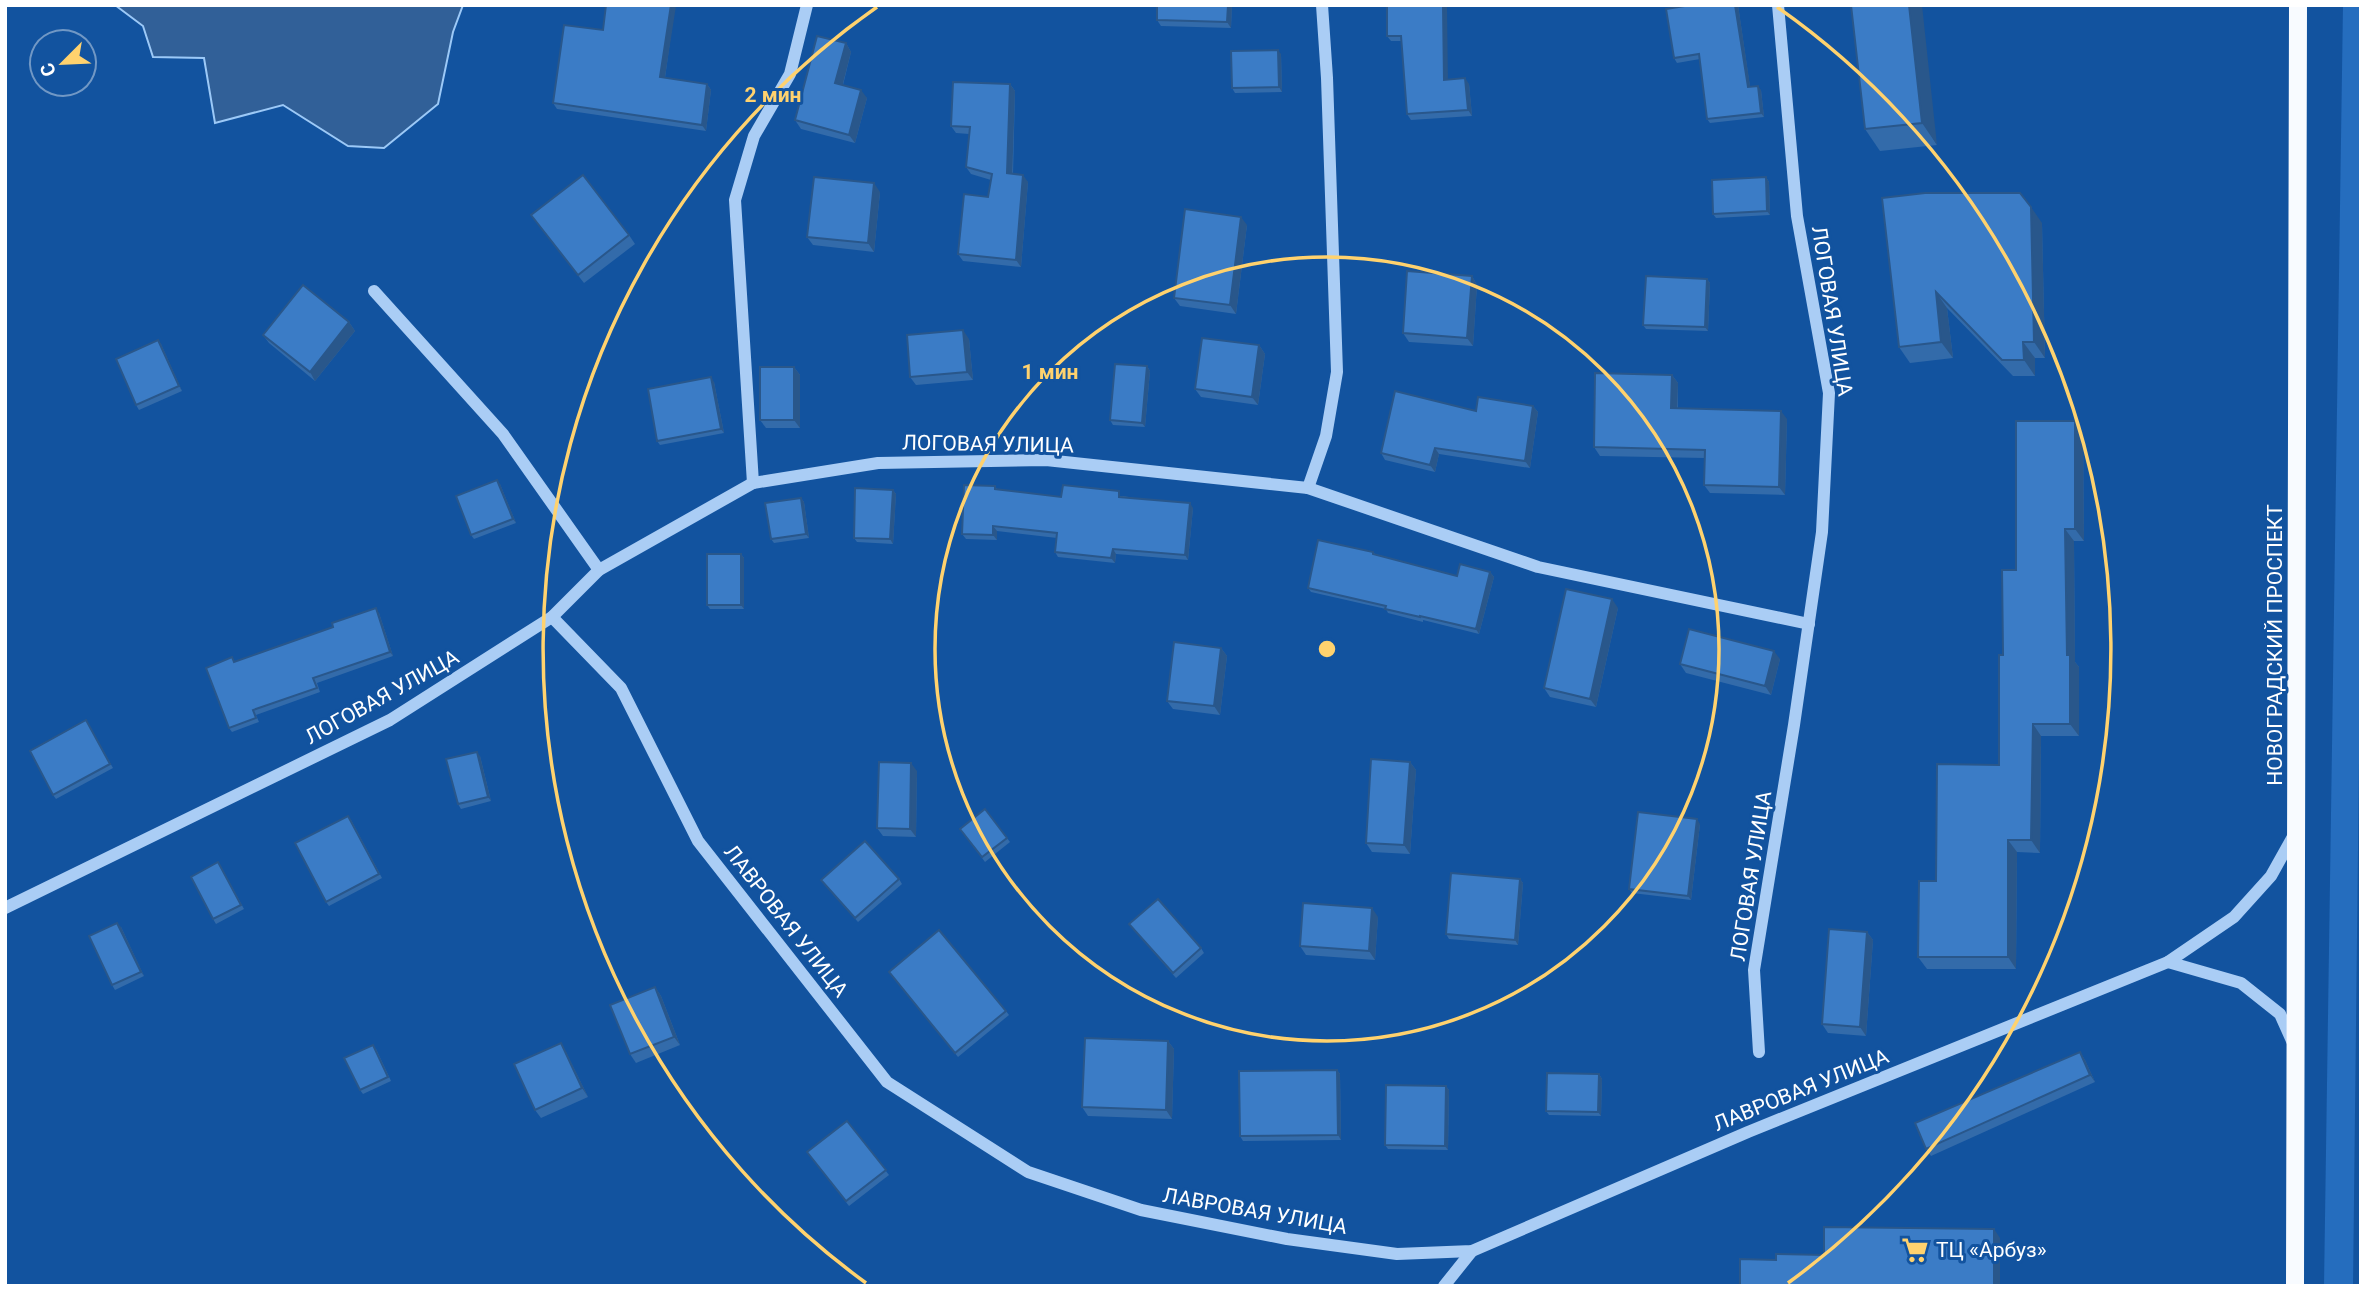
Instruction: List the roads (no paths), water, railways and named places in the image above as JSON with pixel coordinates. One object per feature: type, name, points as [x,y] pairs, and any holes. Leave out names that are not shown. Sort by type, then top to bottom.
[{"type":"main road","name":"НОВОГРАДСКИЙ ПРОСПЕКТ","points":[[2295,1286],[2298,5]]},
{"type":"street","points":[[753,483],[735,200],[754,136],[790,74],[807,5]]},
{"type":"street","points":[[1308,488],[1326,436],[1337,372],[1322,5]]},
{"type":"street","name":"ЛОГОВАЯ УЛИЦА","points":[[1759,1052],[1754,970],[1822,532],[1829,393],[1797,216],[1778,5]]},
{"type":"street","points":[[374,291],[503,434],[599,570]]},
{"type":"street","name":"ЛОГОВАЯ УЛИЦА","points":[[5,908],[390,720],[552,617],[599,570],[753,483],[878,463],[1046,460],[1308,488],[1538,567],[1809,624]]},
{"type":"street","name":"ЛАВРОВАЯ УЛИЦА","points":[[552,617],[621,688],[698,841],[887,1082],[1028,1172],[1142,1210],[1286,1239],[1397,1254],[1472,1251],[1748,1132],[2168,962],[2234,917],[2271,876],[2297,829]]},
{"type":"street","points":[[2168,962],[2241,983],[2280,1014],[2297,1052]]},
{"type":"street","points":[[1444,1286],[1472,1251]]},
{"type":"place","name":"ТЦ «Арбуз»","points":[[1915,1250]]}]
